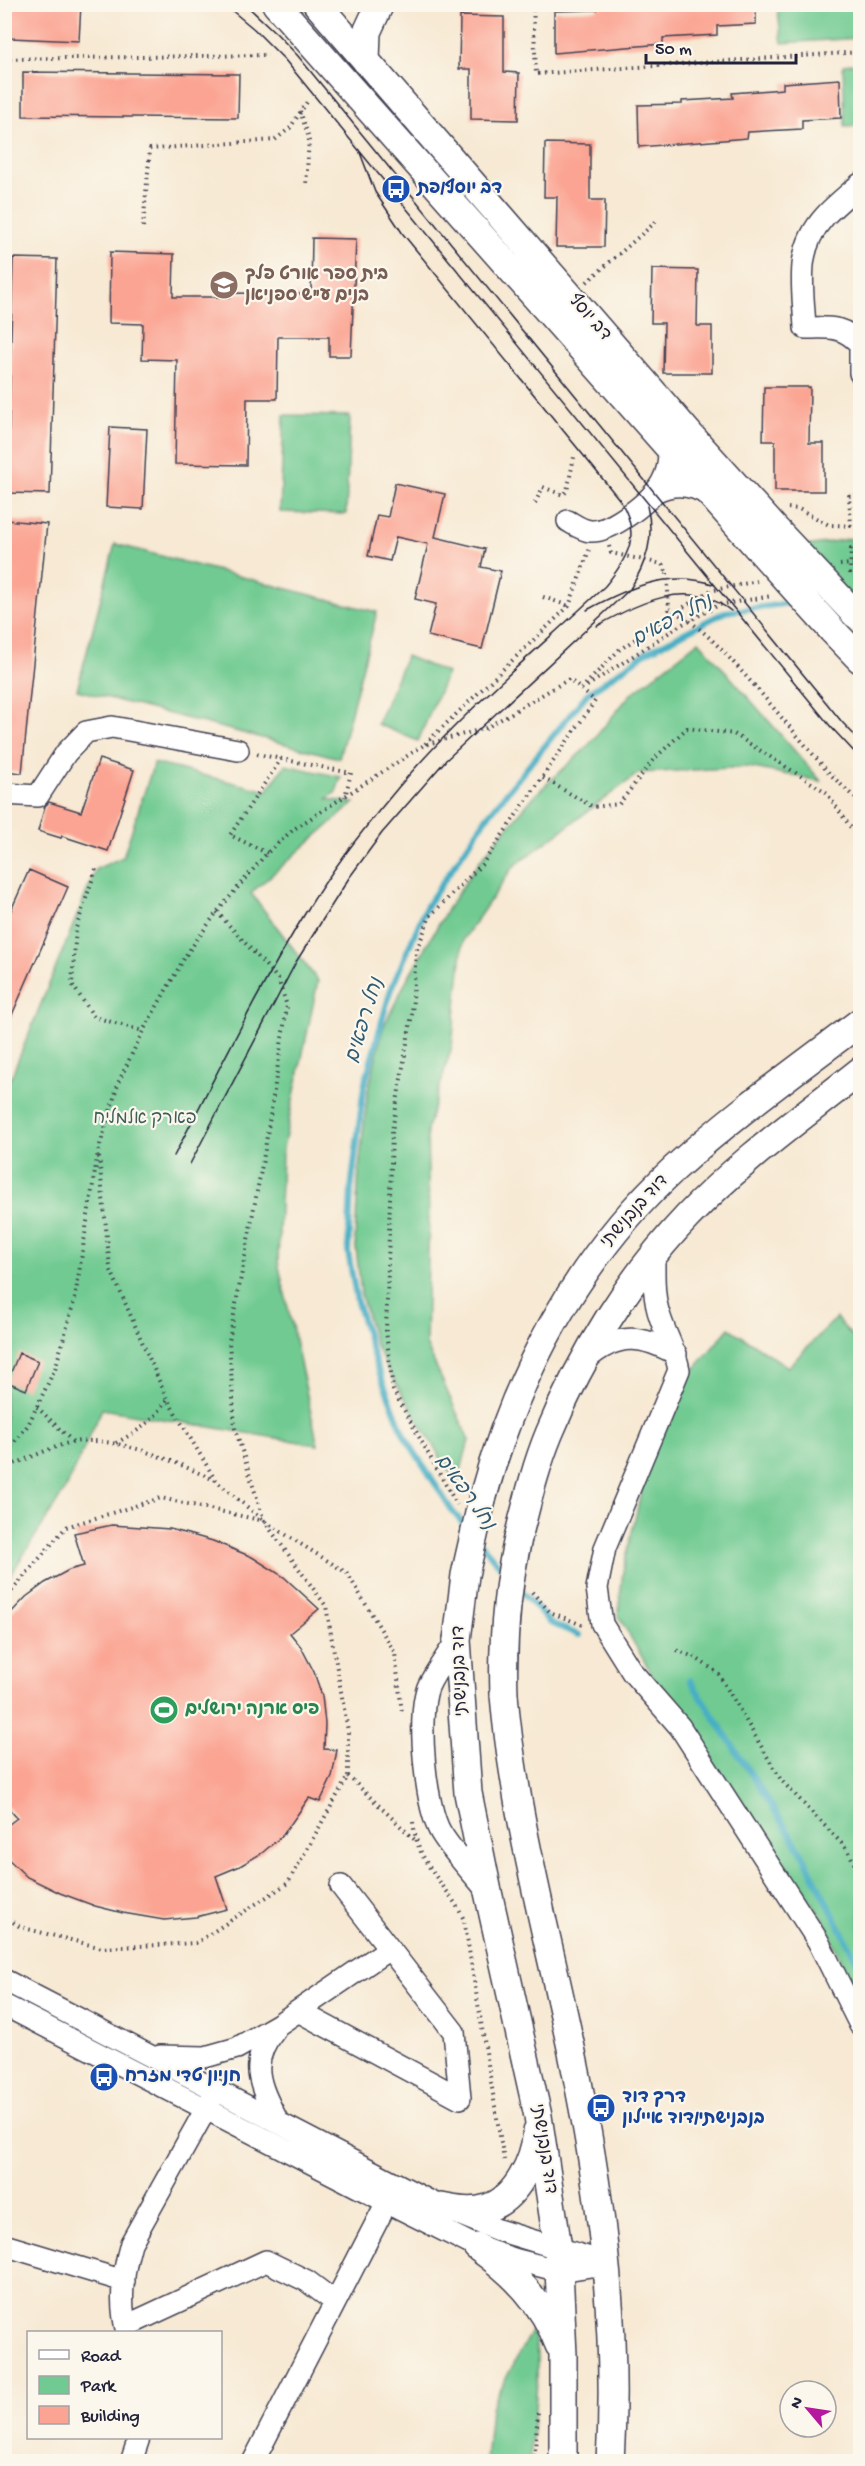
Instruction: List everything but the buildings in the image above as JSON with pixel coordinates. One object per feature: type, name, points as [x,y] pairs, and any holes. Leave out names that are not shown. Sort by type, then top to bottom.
[{"type":"main road","name":"דב יוסף","points":[[276,4],[711,496],[771,529],[832,630],[861,658]]},
{"type":"main road","points":[[366,60],[367,32],[380,4]]},
{"type":"main road","name":"דב יוסף","points":[[322,7],[771,529],[858,616]]},
{"type":"main road","points":[[322,7],[319,40],[323,55],[330,67]]},
{"type":"main road","name":"דוד בנבנישתי","points":[[563,2462],[563,2355],[559,2259],[538,2116],[468,1793],[457,1640],[471,1504],[525,1376],[547,1333],[597,1255],[634,1210],[674,1168],[730,1121],[861,1022]]},
{"type":"main road","points":[[610,2462],[613,2369],[607,2264],[578,2081],[516,1792],[504,1695],[502,1650],[509,1579],[535,1473],[549,1433],[585,1361],[632,1285],[687,1218],[720,1185],[861,1071]]},
{"type":"main road","points":[[441,2206],[470,2211],[486,2209],[503,2199],[519,2182],[530,2160],[537,2135],[538,2116]]},
{"type":"main road","points":[[477,2247],[504,2267],[530,2292],[554,2332],[563,2355]]},
{"type":"street","points":[[861,184],[825,216],[805,246],[802,270],[805,328],[836,328],[849,333],[860,344],[861,373]]},
{"type":"street","points":[[655,492],[666,475],[669,461],[668,446]]},
{"type":"street","points":[[568,521],[584,530],[602,529],[627,515],[655,492],[666,487],[680,485],[697,488],[711,496]]},
{"type":"street","points":[[4,794],[39,796],[66,753],[86,732],[112,727],[238,750]]},
{"type":"street","points":[[654,1256],[655,1290],[659,1315],[676,1354],[679,1370],[605,1548],[597,1588],[602,1624],[632,1672],[680,1727],[818,1941],[861,2025]]},
{"type":"street","points":[[585,1361],[600,1348],[618,1341],[638,1339],[654,1342],[676,1354]]},
{"type":"street","points":[[457,1640],[428,1688],[422,1728],[424,1755],[431,1803],[440,1832],[488,1892]]},
{"type":"street","points":[[298,2011],[460,2098],[454,2032],[341,1886]]},
{"type":"street","points":[[150,2055],[192,2058],[220,2053],[247,2043],[279,2024],[389,1949]]},
{"type":"street","points":[[4,1980],[441,2206],[559,2259]]},
{"type":"street","points":[[4,2005],[477,2247],[517,2260],[559,2259],[607,2264]]},
{"type":"street","points":[[278,2122],[262,2091],[258,2066],[263,2047],[279,2024]]},
{"type":"street","points":[[217,2090],[136,2232],[126,2261],[124,2281],[126,2329],[266,2260],[308,2281],[335,2302]]},
{"type":"street","points":[[253,2462],[387,2202]]},
{"type":"street","points":[[4,2245],[124,2281]]},
{"type":"street","points":[[131,2462],[139,2439]]},
{"type":"path","points":[[533,4],[536,74],[861,52]]},
{"type":"path","points":[[4,59],[268,55]]},
{"type":"path","points":[[143,228],[150,149],[275,140],[290,128],[307,102]]},
{"type":"path","points":[[300,111],[309,138],[306,187]]},
{"type":"path","points":[[579,289],[659,219]]},
{"type":"path","points":[[535,503],[543,487],[557,495],[563,495],[567,491],[574,457]]},
{"type":"path","points":[[851,526],[849,496],[861,494]]},
{"type":"path","points":[[771,529],[799,509],[813,519],[829,525],[861,526]]},
{"type":"path","points":[[602,529],[611,553],[662,564],[667,573],[669,609],[684,616],[700,629],[754,685],[829,773],[861,803]]},
{"type":"path","points":[[851,581],[851,549],[861,548]]},
{"type":"path","points":[[4,1456],[28,1425],[55,1369],[75,1298],[98,1152],[119,1081],[143,1031],[186,955],[217,912],[267,853],[294,829],[424,745],[568,606],[589,550]]},
{"type":"path","points":[[838,566],[861,563]]},
{"type":"path","points":[[581,689],[619,650],[710,591],[768,579]]},
{"type":"path","points":[[581,689],[679,627],[719,605],[774,595]]},
{"type":"path","points":[[543,597],[568,606]]},
{"type":"path","points":[[424,745],[486,728],[568,679],[596,701],[483,863],[430,916],[416,952],[412,1014],[393,1131],[386,1330],[393,1390],[471,1504]]},
{"type":"path","points":[[543,778],[593,807],[619,804],[654,759],[687,728],[735,734],[826,792],[861,841]]},
{"type":"path","points":[[238,750],[351,773],[345,796]]},
{"type":"path","points":[[267,853],[230,835],[281,759]]},
{"type":"path","points":[[96,869],[76,928],[72,984],[94,1017],[143,1031]]},
{"type":"path","points":[[4,1916],[20,1927],[102,1948],[196,1942],[288,1883],[348,1776],[348,1731],[326,1606],[264,1521],[235,1428],[229,1341],[265,1149],[287,1006],[278,979],[217,912]]},
{"type":"path","points":[[98,1152],[110,1268],[167,1399],[216,1481]]},
{"type":"path","points":[[115,1443],[143,1428],[160,1412],[167,1399]]},
{"type":"path","points":[[37,1407],[73,1442]]},
{"type":"path","points":[[4,1468],[73,1442],[115,1443],[175,1461],[216,1481],[264,1521],[347,1572],[395,1653],[403,1723]]},
{"type":"path","points":[[4,1600],[66,1527],[161,1498],[264,1521]]},
{"type":"path","points":[[526,1586],[550,1611],[582,1625]]},
{"type":"path","points":[[677,1650],[696,1658],[718,1673],[781,1780],[848,1850],[861,1876]]},
{"type":"path","points":[[348,1776],[415,1841],[430,1870],[453,1899],[464,1920],[505,2166]]},
{"type":"path","points":[[413,1817],[415,1841]]},
{"type":"path","points":[[534,2462],[538,2406]]},
{"type":"green space","points":[[777,5],[860,5],[860,38],[782,43]]},
{"type":"green space","points":[[860,63],[860,126],[845,127],[843,65]]},
{"type":"green space","points":[[284,415],[350,416],[346,514],[280,512]]},
{"type":"green space","points":[[860,537],[860,610],[801,547]]},
{"type":"green space","points":[[115,544],[377,612],[339,758],[77,690]]},
{"type":"green space","points":[[699,641],[821,781],[748,767],[639,773],[513,867],[463,940],[452,1046],[427,1129],[429,1214],[426,1344],[469,1440],[457,1485],[389,1372],[375,1344],[361,1294],[355,1238],[359,1169],[368,1091],[383,1028],[407,979],[448,908],[481,859],[535,795],[588,746],[630,695]]},
{"type":"green space","points":[[406,656],[447,673],[418,741],[377,724]]},
{"type":"green space","name":"פארק אלמליח","points":[[154,763],[267,791],[285,765],[341,777],[336,792],[327,799],[354,803],[251,893],[318,981],[282,1153],[278,1262],[318,1445],[102,1409],[66,1488],[5,1584],[5,1092],[96,869],[123,857]]},
{"type":"green space","points":[[836,1318],[860,1345],[860,2007],[824,1920],[655,1680],[618,1615],[623,1571],[660,1410],[729,1328],[788,1367]]},
{"type":"green space","points":[[532,2329],[537,2356],[537,2374],[530,2461],[486,2461],[491,2407]]},
{"type":"waterway","name":"נחל רפאים","points":[[467,1528],[453,1512],[404,1435],[376,1364],[357,1302],[348,1252],[351,1189],[364,1086],[390,992],[426,907],[487,817],[587,694],[647,652],[725,612],[797,602]]},
{"type":"waterway","name":"נחל רפאים","points":[[480,1543],[503,1569]]},
{"type":"waterway","name":"נחל רפאים","points":[[517,1586],[550,1623],[579,1635]]},
{"type":"waterway","name":"נחל רפאים","points":[[690,1680],[801,1851],[860,1967]]},
{"type":"tram line","points":[[224,4],[254,29],[285,60],[831,727],[860,758]]},
{"type":"tram line","points":[[245,4],[298,56],[842,722],[860,741]]},
{"type":"tram line","points":[[174,1156],[288,942],[347,852],[392,795],[442,739],[605,586],[621,565],[630,544],[630,523],[619,499],[403,234],[375,192],[359,150]]},
{"type":"tram line","points":[[190,1164],[296,962],[349,878],[382,833],[446,760],[630,589],[641,569],[648,549],[650,528],[647,506]]},
{"type":"tram line","points":[[587,610],[633,588],[649,583],[682,579],[715,585]]},
{"type":"tram line","points":[[597,626],[646,602],[681,595],[698,596],[715,601],[731,611]]},
{"type":"place","name":"דב יוסף/פת","points":[[396,189]]},
{"type":"place","name":"בית ספר אורט פלך בנים ע\"ש ספניאן","points":[[224,285]]},
{"type":"place","name":"פיס ארנה ירושלים","points":[[164,1710]]},
{"type":"place","name":"חניון טדי מזרח","points":[[104,2077]]},
{"type":"place","name":"דרך דוד בנבנישתי/דוד איילון","points":[[601,2108]]}]
